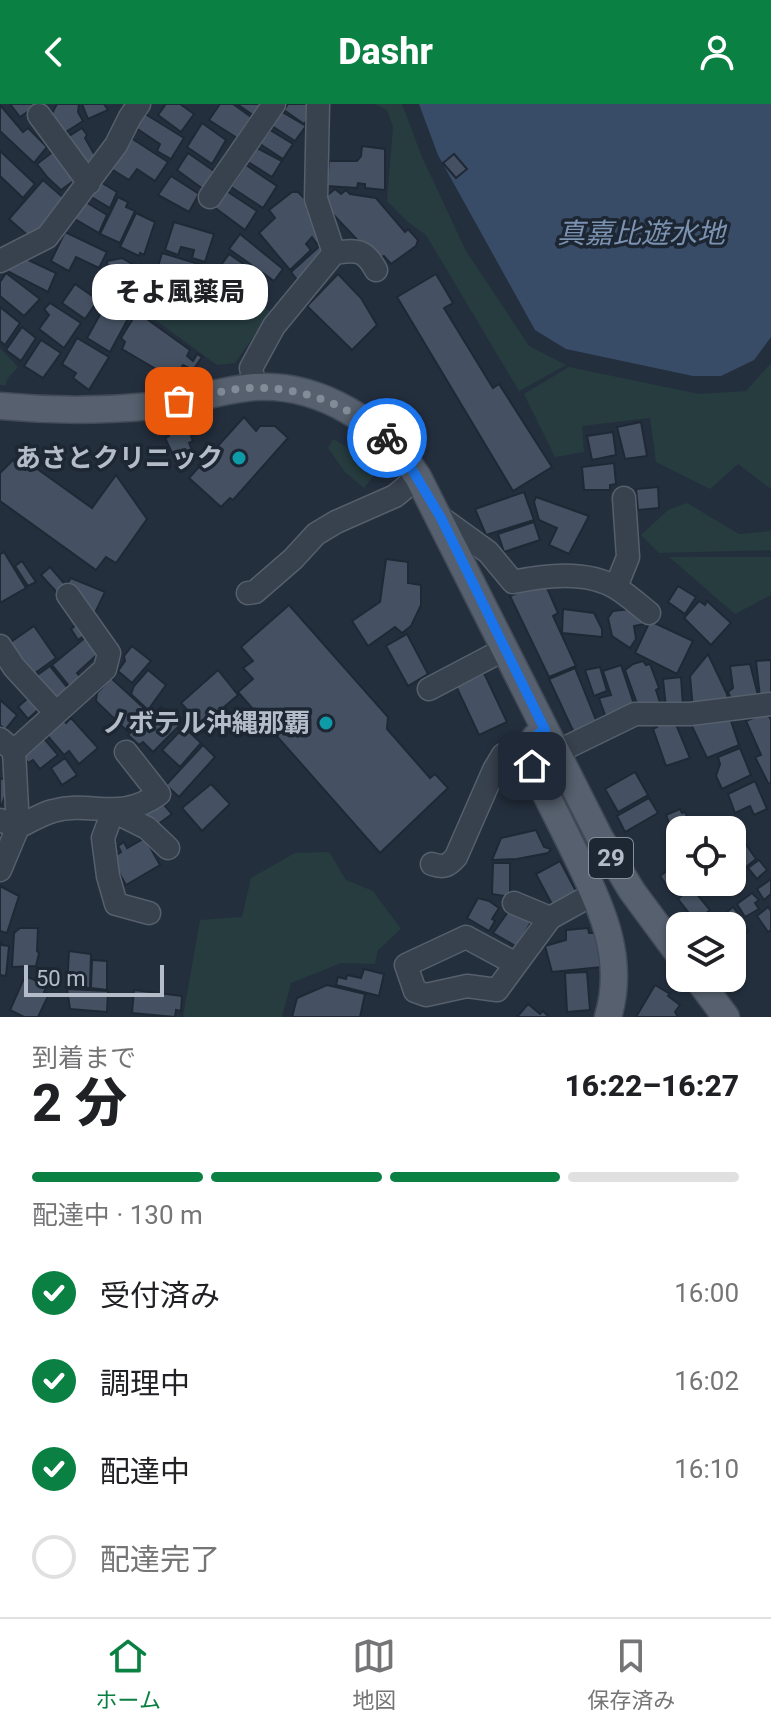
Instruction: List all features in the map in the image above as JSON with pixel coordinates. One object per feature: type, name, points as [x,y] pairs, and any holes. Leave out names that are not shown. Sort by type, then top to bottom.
[{"type":"main road","name":"29","points":[[0,406],[42,410],[112,409],[157,405],[255,387],[298,392],[339,405],[389,440],[404,456],[441,518],[505,649],[543,741],[616,866],[666,936]]},
{"type":"main road","points":[[543,741],[528,752],[532,766],[595,893],[609,930],[615,987],[607,1015]]},
{"type":"main road","points":[[707,992],[726,1017]]},
{"type":"street","points":[[0,261],[47,237],[116,145],[139,104]]},
{"type":"street","points":[[210,197],[274,104]]},
{"type":"street","points":[[318,104],[316,199],[334,253]]},
{"type":"street","points":[[39,115],[89,183]]},
{"type":"street","points":[[255,387],[251,368],[274,326],[334,253],[357,250],[369,258],[376,270]]},
{"type":"street","points":[[248,593],[255,592],[324,528],[395,496],[418,477]]},
{"type":"street","points":[[616,587],[628,557],[624,498]]},
{"type":"street","points":[[441,518],[488,552],[513,582],[546,575],[588,579],[616,587],[649,613]]},
{"type":"street","points":[[0,870],[9,824],[7,745],[56,713],[105,669],[109,653],[68,595]]},
{"type":"street","points":[[0,646],[14,667],[56,713]]},
{"type":"street","points":[[429,689],[505,649]]},
{"type":"street","points":[[432,864],[442,867],[449,865],[456,857],[503,755],[635,714],[690,714],[771,704]]},
{"type":"street","points":[[9,824],[54,810],[86,808],[113,811],[146,803],[159,794],[126,752]]},
{"type":"street","points":[[113,811],[147,828],[168,848]]},
{"type":"street","points":[[113,811],[103,838],[108,876],[116,904],[149,913]]},
{"type":"street","points":[[516,964],[550,918],[595,893]]},
{"type":"street","points":[[514,903],[550,918]]},
{"type":"green space","points":[[375,104],[402,104],[422,157],[466,251],[529,346],[566,365],[519,391],[426,235],[387,201],[393,127],[387,110]]},
{"type":"green space","points":[[210,274],[271,312],[235,363],[217,365],[143,311],[151,286],[191,306]]},
{"type":"green space","points":[[0,348],[18,367],[7,379],[6,385],[0,385]]},
{"type":"green space","points":[[771,363],[771,489],[738,464],[710,489],[656,462],[650,418],[582,426],[584,452],[555,457],[524,394],[569,367],[699,394],[746,391]]},
{"type":"green space","points":[[333,439],[362,456],[378,470],[364,488],[345,472],[328,448]]},
{"type":"green space","points":[[687,503],[739,534],[771,531],[771,550],[659,553],[641,535],[668,510]]},
{"type":"green space","points":[[669,557],[771,557],[771,595],[735,614]]},
{"type":"green space","points":[[329,852],[346,880],[373,891],[401,929],[378,950],[375,964],[341,963],[291,983],[282,1017],[183,1017],[200,920],[242,917],[251,878],[295,853]]},
{"type":"water","name":"真嘉比遊水地","points":[[419,104],[771,104],[771,337],[754,360],[721,376],[693,376],[566,349],[535,330],[438,155]]},
{"type":"building","points":[[10,104],[39,104],[20,117]]},
{"type":"building","points":[[57,104],[79,104],[78,112],[83,121],[61,135],[49,119]]},
{"type":"building","points":[[82,104],[104,104],[108,110],[88,119]]},
{"type":"building","points":[[166,104],[180,104],[194,114],[181,132],[158,115]]},
{"type":"building","points":[[220,104],[233,104],[251,117],[237,138],[209,120]]},
{"type":"building","points":[[237,104],[266,104],[257,118]]},
{"type":"building","points":[[288,104],[309,104],[314,110],[304,124],[284,110]]},
{"type":"building","points":[[0,105],[23,132],[28,128],[47,147],[34,163],[0,131]]},
{"type":"building","points":[[142,112],[184,138],[171,159],[157,151],[160,144],[133,126]]},
{"type":"building","points":[[282,112],[306,126],[295,141],[272,126]]},
{"type":"building","points":[[202,123],[226,140],[212,164],[187,147]]},
{"type":"building","points":[[82,128],[97,159],[85,167],[66,138]]},
{"type":"building","points":[[270,130],[293,144],[283,159],[260,144]]},
{"type":"building","points":[[128,136],[168,162],[155,181],[137,169],[129,180],[108,167]]},
{"type":"building","points":[[362,146],[385,149],[385,190],[365,188],[365,184],[358,183],[357,188],[327,186],[329,161],[357,161]]},
{"type":"building","points":[[257,148],[282,161],[272,177],[248,162]]},
{"type":"building","points":[[0,151],[35,184],[23,198],[0,176]]},
{"type":"building","points":[[54,151],[75,180],[61,190],[37,164]]},
{"type":"building","points":[[188,153],[214,171],[203,189],[177,170]]},
{"type":"building","points":[[454,154],[467,169],[456,178],[443,163]]},
{"type":"building","points":[[246,165],[277,186],[263,208],[231,187]]},
{"type":"building","points":[[171,176],[199,194],[189,212],[158,195]]},
{"type":"building","points":[[43,180],[66,200],[33,240],[9,219]]},
{"type":"building","points":[[97,180],[117,192],[110,208],[88,195]]},
{"type":"building","points":[[335,189],[341,194],[346,190],[350,194],[376,198],[405,232],[408,229],[418,240],[416,246],[391,264],[384,256],[380,257],[365,248],[328,209],[325,197]]},
{"type":"building","points":[[225,190],[257,211],[245,230],[214,207]]},
{"type":"building","points":[[292,192],[298,192],[311,205],[307,209],[315,219],[315,231],[321,241],[317,244],[312,237],[306,244],[311,250],[290,270],[259,233],[275,218],[269,210]]},
{"type":"building","points":[[118,197],[128,202],[126,207],[135,211],[120,243],[100,234]]},
{"type":"building","points":[[84,201],[107,215],[99,233],[73,218]]},
{"type":"building","points":[[136,213],[155,222],[144,255],[140,253],[139,256],[120,247]]},
{"type":"building","points":[[174,222],[214,234],[205,262],[192,258],[194,250],[181,247],[178,255],[165,250]]},
{"type":"building","points":[[65,232],[107,252],[99,268],[76,257],[69,271],[51,261]]},
{"type":"building","points":[[240,234],[283,269],[274,281],[229,249]]},
{"type":"building","points":[[322,244],[325,248],[298,281],[291,272]]},
{"type":"building","points":[[162,253],[202,265],[194,293],[180,290],[182,282],[171,278],[169,287],[154,280]]},
{"type":"building","points":[[229,254],[258,274],[248,290],[217,271]]},
{"type":"building","points":[[24,258],[56,273],[48,292],[7,271],[11,262],[20,264]]},
{"type":"building","points":[[122,258],[137,267],[130,295],[111,297],[107,261]]},
{"type":"building","points":[[6,273],[40,299],[24,316],[0,296],[0,282]]},
{"type":"building","points":[[338,274],[361,298],[377,325],[352,350],[307,306]]},
{"type":"building","points":[[436,274],[453,303],[444,308],[493,388],[499,384],[552,467],[513,491],[397,297]]},
{"type":"building","points":[[75,284],[98,300],[85,319],[62,303]]},
{"type":"building","points":[[107,302],[130,315],[110,352],[87,338]]},
{"type":"building","points":[[50,303],[81,323],[64,348],[39,329],[49,315],[44,309]]},
{"type":"building","points":[[0,307],[20,323],[5,345],[0,341]]},
{"type":"building","points":[[137,312],[190,350],[187,356],[193,361],[197,354],[202,357],[193,370],[183,365],[176,375],[169,371],[166,375],[122,349],[125,342],[121,338]]},
{"type":"building","points":[[22,327],[36,338],[21,361],[6,350]]},
{"type":"building","points":[[77,338],[109,357],[89,390],[73,378],[76,373],[62,364]]},
{"type":"building","points":[[41,340],[61,353],[43,378],[24,366]]},
{"type":"building","name":"あさとクリニック","points":[[244,417],[256,431],[260,426],[275,426],[288,438],[233,500],[230,498],[221,507],[189,478]]},
{"type":"building","points":[[641,422],[647,456],[625,459],[617,427]]},
{"type":"building","points":[[195,423],[199,433],[191,436],[193,441],[189,443],[192,450],[174,457],[165,438],[169,436],[166,430],[173,426],[175,431]]},
{"type":"building","points":[[613,432],[616,455],[592,460],[587,436]]},
{"type":"building","points":[[22,458],[92,508],[116,475],[147,519],[116,563],[106,557],[96,570],[0,501],[0,473],[13,460],[17,464]]},
{"type":"building","points":[[614,463],[616,484],[610,485],[610,490],[584,490],[582,467]]},
{"type":"building","points":[[658,487],[659,508],[638,510],[636,489]]},
{"type":"building","points":[[524,492],[534,520],[486,535],[475,509]]},
{"type":"building","points":[[536,497],[589,516],[569,554],[549,545],[557,528],[539,520],[534,502]]},
{"type":"building","points":[[534,522],[540,540],[504,552],[498,534]]},
{"type":"building","points":[[4,552],[26,588],[0,603],[0,554]]},
{"type":"building","points":[[386,559],[408,562],[408,583],[421,585],[421,605],[411,626],[402,633],[395,627],[368,646],[352,621],[380,602]]},
{"type":"building","points":[[22,561],[36,582],[28,586],[15,566]]},
{"type":"building","points":[[50,567],[70,590],[62,598],[41,575]]},
{"type":"building","points":[[71,578],[105,592],[94,615],[68,582]]},
{"type":"building","points":[[544,581],[558,613],[553,616],[576,666],[549,677],[510,596]]},
{"type":"building","points":[[678,586],[696,597],[685,614],[668,602]]},
{"type":"building","points":[[699,601],[705,605],[707,601],[731,623],[711,645],[684,618]]},
{"type":"building","name":"ノボテル沖縄那覇","points":[[289,605],[388,717],[387,729],[430,778],[435,774],[448,788],[380,853],[238,692],[253,679],[243,668],[253,661],[241,647]]},
{"type":"building","points":[[563,609],[594,613],[602,629],[602,637],[562,633]]},
{"type":"building","points":[[630,609],[643,619],[644,624],[634,626],[636,639],[630,648],[612,636],[608,618],[613,611]]},
{"type":"building","points":[[650,621],[693,641],[677,674],[635,653]]},
{"type":"building","points":[[80,622],[88,633],[78,640],[71,629]]},
{"type":"building","points":[[34,626],[56,658],[31,676],[8,644]]},
{"type":"building","points":[[407,634],[428,674],[408,686],[386,646]]},
{"type":"building","points":[[86,637],[100,652],[77,673],[85,682],[73,691],[52,665]]},
{"type":"building","points":[[132,646],[151,661],[132,683],[118,671]]},
{"type":"building","points":[[708,654],[729,705],[693,709],[690,676]]},
{"type":"building","points":[[771,660],[771,698],[760,697],[756,661]]},
{"type":"building","points":[[643,661],[646,665],[650,664],[659,688],[656,690],[661,706],[639,709],[625,670]]},
{"type":"building","points":[[750,664],[759,699],[734,705],[728,692],[733,688],[730,666]]},
{"type":"building","points":[[621,665],[636,710],[607,721],[599,698],[611,695],[603,671]]},
{"type":"building","points":[[50,666],[71,692],[55,706],[36,676]]},
{"type":"building","points":[[600,667],[607,691],[594,696],[585,670]]},
{"type":"building","points":[[575,668],[596,720],[588,729],[575,735],[549,679]]},
{"type":"building","points":[[148,670],[166,685],[148,710],[131,694]]},
{"type":"building","points":[[218,670],[238,695],[202,726],[181,703]]},
{"type":"building","points":[[484,673],[507,722],[479,735],[456,686]]},
{"type":"building","points":[[681,677],[683,706],[666,708],[663,679]]},
{"type":"building","points":[[111,678],[147,711],[127,731],[96,701],[97,693]]},
{"type":"building","points":[[29,697],[39,709],[28,719],[18,707]]},
{"type":"building","points":[[0,700],[17,715],[5,730],[0,725]]},
{"type":"building","points":[[161,707],[180,725],[153,752],[143,742],[139,745],[128,735],[150,713],[154,716]]},
{"type":"building","points":[[767,712],[771,720],[771,784],[755,757],[761,755],[746,721]]},
{"type":"building","points":[[71,718],[98,748],[79,764],[69,751],[64,755],[46,734],[62,719],[66,723]]},
{"type":"building","points":[[730,718],[739,745],[707,758],[690,722]]},
{"type":"building","points":[[675,722],[690,758],[666,766],[653,729],[657,727],[656,723]]},
{"type":"building","points":[[184,727],[201,743],[180,767],[162,750]]},
{"type":"building","points":[[41,735],[58,755],[40,769],[33,760],[28,763],[21,752]]},
{"type":"building","points":[[203,745],[215,757],[179,797],[166,785]]},
{"type":"building","points":[[740,748],[751,775],[722,789],[716,776],[720,764],[718,757]]},
{"type":"building","points":[[65,758],[77,775],[62,785],[51,768]]},
{"type":"building","points":[[635,772],[648,795],[618,812],[605,789]]},
{"type":"building","points":[[0,778],[10,782],[0,810]]},
{"type":"building","points":[[755,781],[767,809],[754,815],[750,806],[735,813],[728,794]]},
{"type":"building","points":[[211,784],[230,804],[202,831],[182,808]]},
{"type":"building","points":[[649,798],[658,813],[625,832],[617,816]]},
{"type":"building","points":[[158,801],[168,803],[165,806],[172,814],[157,825],[143,811]]},
{"type":"building","points":[[680,809],[687,816],[666,816]]},
{"type":"building","points":[[536,830],[544,847],[551,849],[548,853],[492,860],[501,838]]},
{"type":"building","points":[[145,838],[160,865],[126,885],[111,859],[121,852],[118,846],[124,842],[127,848]]},
{"type":"building","points":[[746,844],[756,859],[746,867]]},
{"type":"building","points":[[759,860],[767,870],[757,879],[748,868]]},
{"type":"building","points":[[560,861],[578,895],[554,908],[536,874]]},
{"type":"building","points":[[493,863],[510,863],[510,897],[492,894]]},
{"type":"building","points":[[771,879],[771,894],[764,900],[757,889]]},
{"type":"building","points":[[0,886],[19,896],[7,933],[0,931]]},
{"type":"building","points":[[752,893],[759,900],[755,903],[759,909],[746,916],[746,912],[742,912],[737,904]]},
{"type":"building","points":[[681,896],[698,896],[710,910],[688,912],[678,899]]},
{"type":"building","points":[[478,898],[499,908],[489,931],[467,918]]},
{"type":"building","points":[[768,907],[771,911],[771,930],[768,932],[757,916]]},
{"type":"building","points":[[508,912],[531,922],[517,947],[493,933]]},
{"type":"building","points":[[20,928],[38,928],[36,966],[12,967],[14,933]]},
{"type":"building","points":[[588,928],[589,933],[595,933],[602,967],[552,972],[545,946],[566,940],[566,930]]},
{"type":"building","points":[[0,941],[2,945],[9,946],[6,976],[0,975]]},
{"type":"building","points":[[69,951],[91,954],[90,988],[67,986]]},
{"type":"building","points":[[92,960],[107,961],[107,990],[91,988]]},
{"type":"building","points":[[364,969],[384,974],[379,996],[336,985],[338,977],[361,978]]},
{"type":"building","points":[[587,972],[590,1010],[567,1012],[565,973]]},
{"type":"building","points":[[25,976],[37,981],[39,976],[46,979],[44,992],[49,994],[38,1017],[24,1017],[10,1010]]},
{"type":"building","points":[[327,985],[365,994],[360,1017],[292,1017],[297,998]]},
{"type":"building","points":[[655,985],[680,1005],[675,1012],[678,1017],[636,1017]]},
{"type":"building","points":[[67,989],[108,991],[107,1012],[70,1009]]},
{"type":"building","points":[[134,990],[182,996],[181,1011],[176,1010],[175,1017],[132,1013]]},
{"type":"building","points":[[528,1004],[540,1014],[543,1011],[549,1017],[517,1017]]},
{"type":"way so far","points":[[179,401],[255,387],[298,392],[339,405],[387,438]]},
{"type":"place","name":"そよ風薬局","points":[[179,401]]},
{"type":"place","name":"あさとクリニック","points":[[239,458]]},
{"type":"place","name":"ノボテル沖縄那覇","points":[[326,723]]},
{"type":"route","points":[[387,438],[404,456],[441,518],[545,730],[530,742],[528,752],[532,766]]}]
